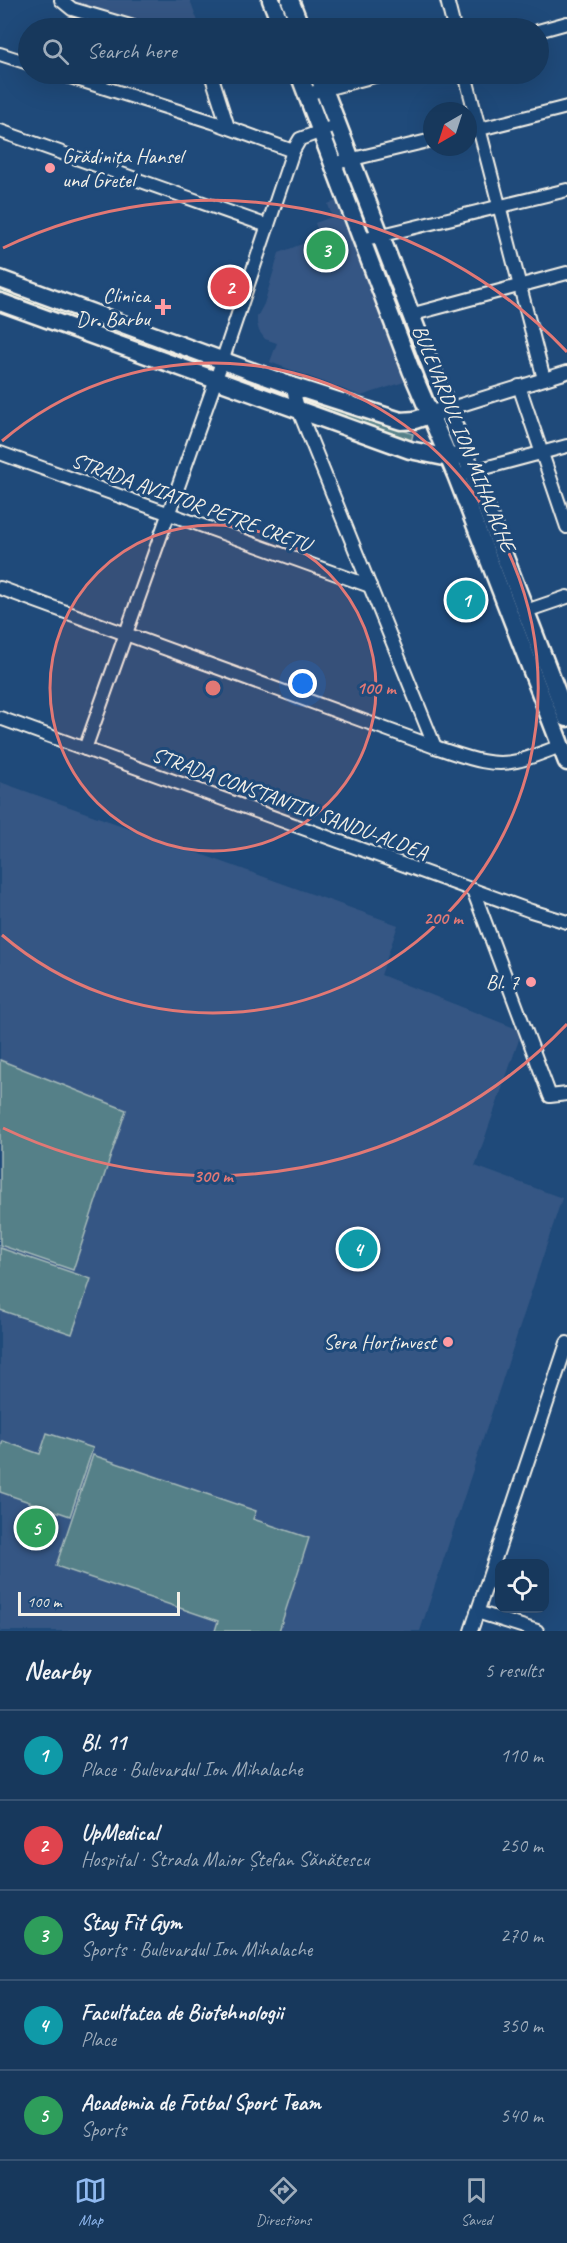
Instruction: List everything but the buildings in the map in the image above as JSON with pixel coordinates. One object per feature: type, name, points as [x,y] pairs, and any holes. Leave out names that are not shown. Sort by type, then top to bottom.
[{"type":"main road","points":[[272,0],[278,18]]},
{"type":"main road","points":[[290,0],[297,18]]},
{"type":"main road","name":"BULEVARDUL ION MIHALACHE","points":[[303,84],[430,416],[456,475],[567,762]]},
{"type":"main road","name":"BULEVARDUL ION MIHALACHE","points":[[322,84],[567,718]]},
{"type":"main road","points":[[0,279],[292,386],[400,421],[415,420],[447,409]]},
{"type":"main road","points":[[0,302],[410,450],[449,458],[466,455]]},
{"type":"street","points":[[61,0],[72,9],[103,18]]},
{"type":"street","points":[[447,0],[452,18]]},
{"type":"street","points":[[549,28],[567,23]]},
{"type":"street","points":[[0,54],[18,60]]},
{"type":"street","points":[[93,84],[228,127],[293,151]]},
{"type":"street","points":[[214,84],[228,127]]},
{"type":"street","points":[[307,94],[318,84]]},
{"type":"street","points":[[466,84],[469,102]]},
{"type":"street","points":[[477,130],[567,107]]},
{"type":"street","points":[[85,748],[215,381],[293,151],[300,139],[338,125]]},
{"type":"street","points":[[0,130],[268,226]]},
{"type":"street","points":[[332,164],[423,142]]},
{"type":"street","points":[[477,143],[499,207],[544,379]]},
{"type":"street","points":[[362,240],[567,190]]},
{"type":"street","points":[[410,315],[567,273]]},
{"type":"street","points":[[447,409],[567,372]]},
{"type":"street","points":[[292,386],[299,411],[435,747]]},
{"type":"street","points":[[519,386],[567,527]]},
{"type":"street","points":[[456,475],[567,446]]},
{"type":"street","name":"STRADA AVIATOR PETRE CREȚU","points":[[0,453],[370,586]]},
{"type":"street","points":[[0,588],[435,747],[482,762],[517,761],[561,746]]},
{"type":"street","points":[[526,610],[567,597]]},
{"type":"street","name":"STRADA CONSTANTIN SANDU-ALDEA","points":[[0,718],[567,922]]},
{"type":"street","points":[[473,890],[550,1096],[567,1094]]},
{"type":"street","points":[[471,1631],[567,1343]]},
{"type":"street","points":[[477,1612],[537,1631]]},
{"type":"shaded area","points":[[72,0],[190,0],[197,18],[107,18],[94,16]]},
{"type":"shaded area","points":[[338,200],[404,382],[361,396],[270,362],[277,343],[265,339],[257,323],[279,253],[320,237],[315,223],[332,217],[328,204]]},
{"type":"shaded area","points":[[0,782],[398,925],[381,975],[522,1031],[475,1166],[562,1198],[420,1631],[0,1631]]},
{"type":"green space","points":[[0,285],[213,365],[211,370],[0,295]]},
{"type":"green space","points":[[235,372],[286,392],[285,397],[231,378]]},
{"type":"green space","points":[[305,393],[413,434],[411,442],[304,401]]},
{"type":"green space","points":[[0,1060],[126,1110],[73,1270],[0,1245]]},
{"type":"green space","points":[[0,1248],[91,1279],[72,1334],[0,1310]]},
{"type":"green space","points":[[47,1433],[93,1448],[70,1516],[0,1492],[0,1449],[3,1441],[40,1454]]},
{"type":"green space","points":[[93,1455],[256,1511],[253,1519],[309,1538],[279,1631],[215,1631],[218,1621],[56,1566]]},
{"type":"place","name":"Grădinița Hansel und Gretel","points":[[50,168]]},
{"type":"place","name":"Stay Fit Gym","points":[[326,250]]},
{"type":"place","name":"UpMedical","points":[[230,287]]},
{"type":"place","name":"Clinica Dr. Barbu","points":[[163,307]]},
{"type":"place","name":"Bl. 11","points":[[466,600]]},
{"type":"place","name":"Bl. 7","points":[[531,982]]},
{"type":"place","name":"Facultatea de Biotehnologii","points":[[358,1249]]},
{"type":"place","name":"Sera Hortinvest","points":[[448,1342]]},
{"type":"place","name":"Academia de Fotbal Sport Team","points":[[36,1528]]}]
